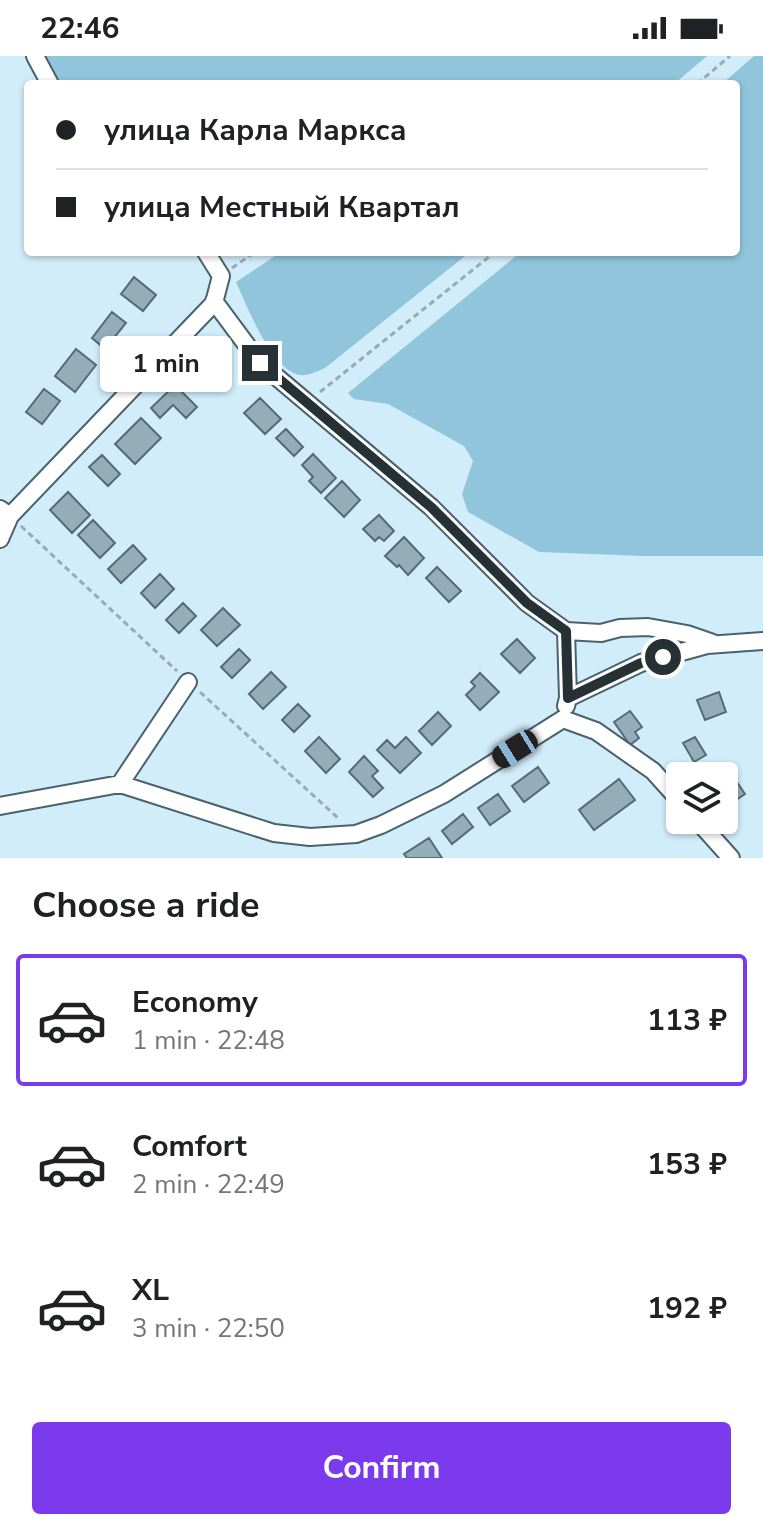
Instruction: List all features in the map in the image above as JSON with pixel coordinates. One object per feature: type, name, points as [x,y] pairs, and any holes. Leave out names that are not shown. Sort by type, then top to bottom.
[{"type":"street","points":[[35,56],[48,80]]},
{"type":"street","points":[[0,539],[5,513],[214,301],[221,276],[208,256]]},
{"type":"street","points":[[214,301],[260,363],[431,507],[527,603],[566,635],[648,627],[687,634],[716,644]]},
{"type":"street","points":[[0,806],[120,784],[274,833],[310,837],[356,834],[444,794],[563,719],[568,698],[566,635]]},
{"type":"street","points":[[568,698],[641,663],[716,644],[763,641]]},
{"type":"street","points":[[120,784],[188,682]]},
{"type":"street","points":[[563,719],[596,731],[653,771],[666,785]]},
{"type":"street","points":[[710,834],[731,858]]},
{"type":"path","points":[[702,80],[730,56]]},
{"type":"path","points":[[221,276],[249,256]]},
{"type":"path","points":[[306,403],[490,256]]},
{"type":"path","points":[[5,513],[356,834]]},
{"type":"shaded area","points":[[45,56],[707,56],[679,80],[53,79]]},
{"type":"shaded area","points":[[754,56],[763,56],[763,556],[539,552],[468,512],[462,494],[473,461],[464,446],[388,404],[354,399],[348,393],[516,256],[740,256],[740,80],[727,80]]},
{"type":"shaded area","points":[[275,256],[465,256],[325,368],[303,375],[290,371],[270,350],[236,282]]},
{"type":"building","points":[[134,277],[156,295],[143,311],[121,294]]},
{"type":"building","points":[[112,312],[126,323],[105,349],[92,338]]},
{"type":"building","points":[[76,349],[96,365],[75,392],[55,376]]},
{"type":"building","points":[[203,353],[221,371],[203,389],[185,370]]},
{"type":"building","points":[[175,385],[197,407],[186,418],[173,405],[160,418],[151,408]]},
{"type":"building","points":[[44,389],[60,401],[42,424],[26,412]]},
{"type":"building","points":[[260,398],[281,419],[265,434],[244,413]]},
{"type":"building","points":[[141,418],[161,438],[135,464],[115,444]]},
{"type":"building","points":[[286,429],[303,447],[294,456],[276,438]]},
{"type":"building","points":[[313,454],[336,478],[321,493],[309,481],[313,477],[302,465]]},
{"type":"building","points":[[102,455],[120,474],[108,486],[89,467]]},
{"type":"building","points":[[342,481],[360,500],[344,517],[325,498]]},
{"type":"building","points":[[68,492],[90,515],[72,533],[50,510]]},
{"type":"building","points":[[379,515],[394,531],[384,541],[379,537],[375,541],[363,529]]},
{"type":"building","points":[[93,520],[115,543],[100,558],[78,535]]},
{"type":"building","points":[[404,537],[424,558],[408,575],[385,556]]},
{"type":"building","points":[[133,545],[146,559],[121,583],[108,569]]},
{"type":"building","points":[[437,567],[461,591],[449,602],[426,578]]},
{"type":"building","points":[[160,574],[174,589],[155,608],[141,593]]},
{"type":"building","points":[[183,603],[196,616],[179,633],[166,620]]},
{"type":"building","points":[[223,608],[240,625],[217,646],[201,630]]},
{"type":"building","points":[[517,639],[535,658],[520,673],[501,654]]},
{"type":"building","points":[[239,649],[250,660],[232,678],[221,667]]},
{"type":"building","points":[[271,672],[286,687],[263,709],[249,694]]},
{"type":"building","points":[[480,673],[499,692],[480,710],[466,695],[475,686],[471,682]]},
{"type":"building","points":[[719,692],[726,712],[705,720],[697,700]]},
{"type":"building","points":[[298,704],[310,716],[294,732],[282,720]]},
{"type":"building","points":[[630,711],[642,727],[635,732],[639,738],[630,745],[614,722]]},
{"type":"building","points":[[438,712],[451,726],[432,745],[419,731]]},
{"type":"building","points":[[319,737],[340,759],[326,773],[305,751]]},
{"type":"building","points":[[406,737],[421,753],[400,773],[377,750],[387,740],[395,748]]},
{"type":"building","points":[[695,737],[706,755],[694,762],[683,743]]},
{"type":"building","points":[[364,756],[378,771],[372,776],[383,788],[373,797],[349,772]]},
{"type":"building","points":[[538,767],[549,783],[524,802],[512,786]]},
{"type":"building","points":[[619,779],[635,800],[594,830],[579,810]]},
{"type":"building","points":[[738,784],[745,794],[738,799]]},
{"type":"building","points":[[498,794],[510,811],[490,825],[478,808]]},
{"type":"building","points":[[463,814],[473,827],[452,844],[442,831]]},
{"type":"building","points":[[429,838],[442,858],[407,858],[404,854]]},
{"type":"route","points":[[260,363],[431,507],[527,603],[566,631],[568,698],[641,663],[663,657]]}]
